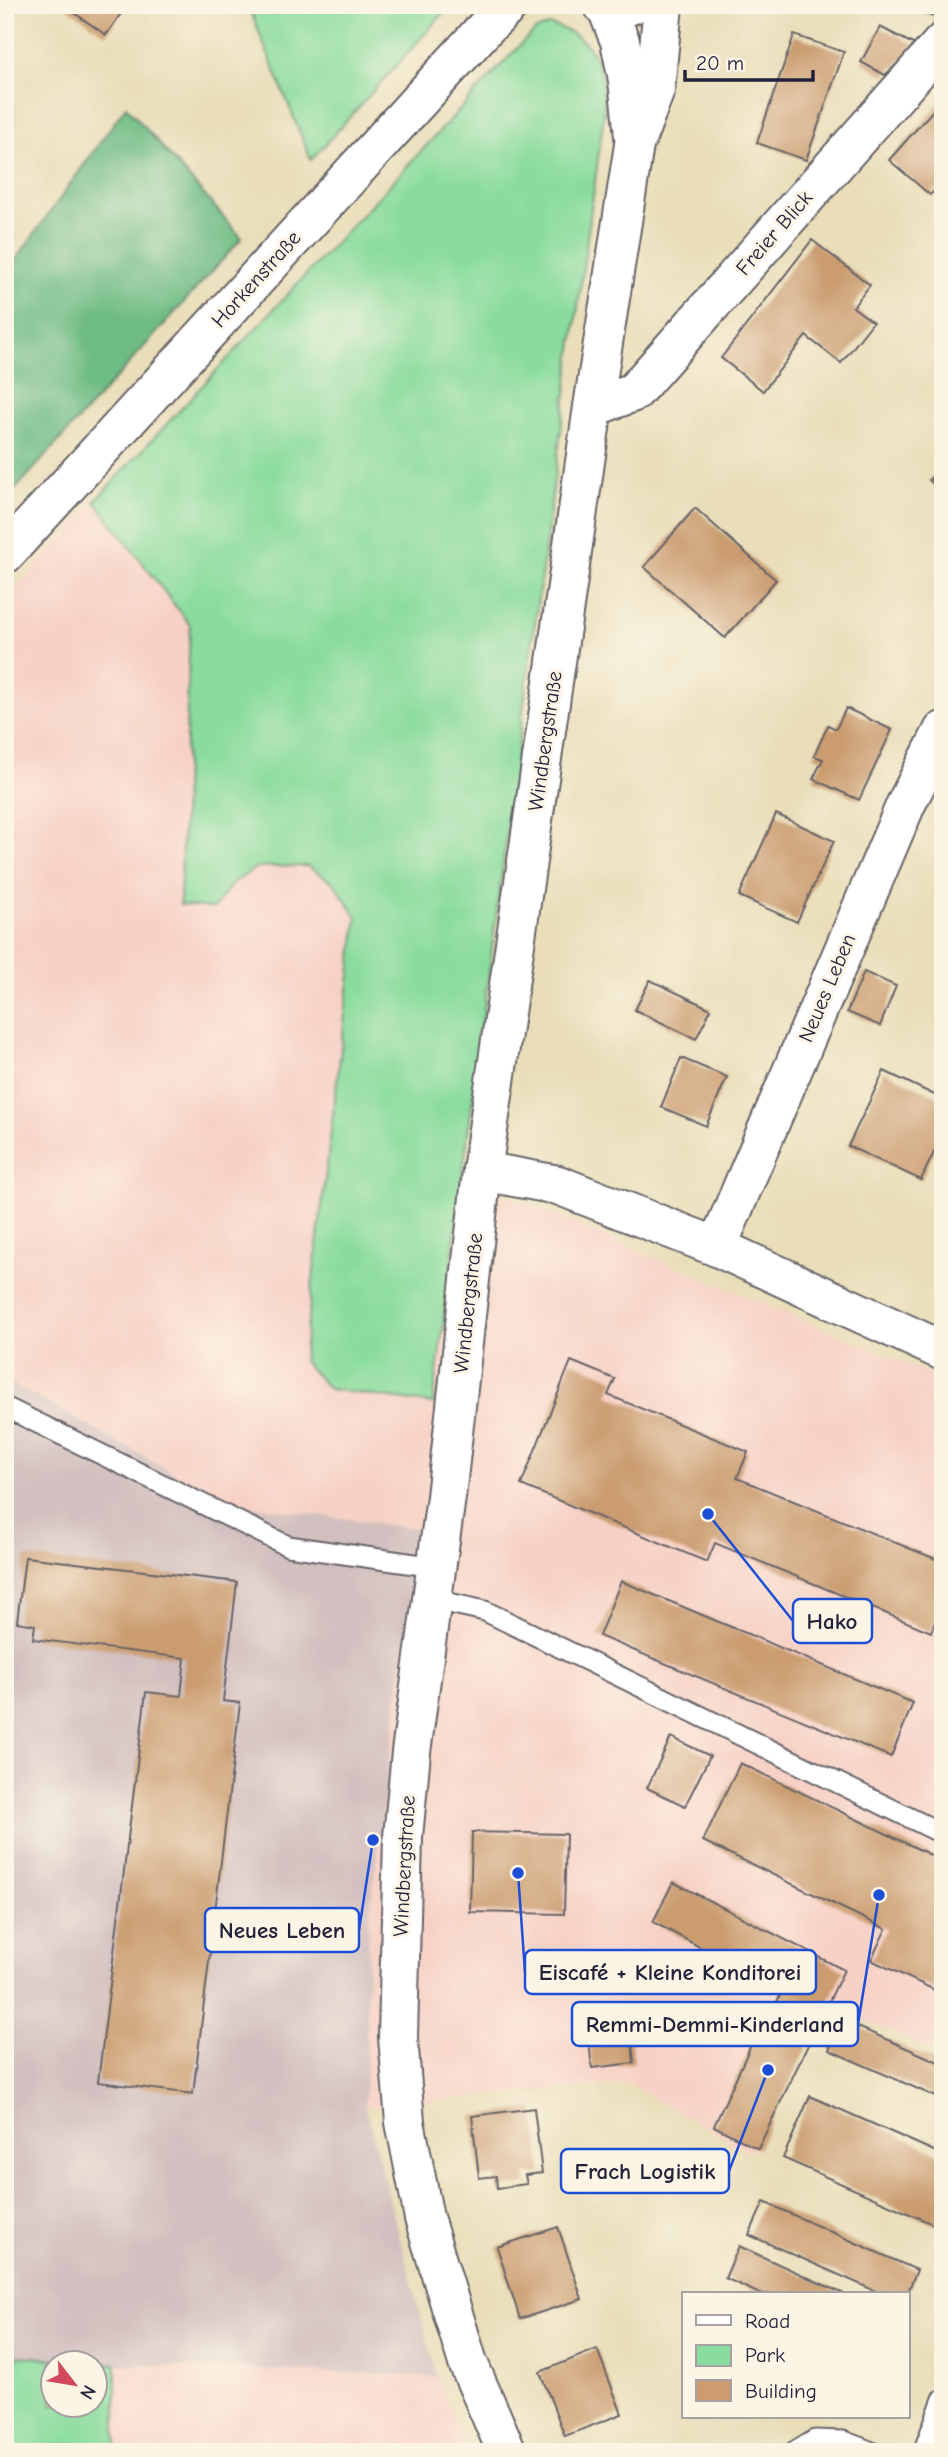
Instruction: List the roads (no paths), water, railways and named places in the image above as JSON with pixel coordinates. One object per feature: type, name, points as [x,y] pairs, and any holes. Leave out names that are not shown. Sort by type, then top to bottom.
[{"type":"street","name":"Horkenstraße","points":[[5,554],[509,5]]},
{"type":"street","points":[[605,6],[631,5]]},
{"type":"street","name":"Windbergstraße","points":[[507,2452],[468,2363],[424,2218],[405,2122],[398,2037],[403,1837],[482,1171],[593,407],[634,145],[655,90],[663,5]]},
{"type":"street","name":"Windbergstraße","points":[[605,6],[620,41],[628,80],[634,145]]},
{"type":"street","name":"Freier Blick","points":[[593,407],[634,392],[943,42]]},
{"type":"street","name":"Neues Leben","points":[[717,1247],[906,804],[943,731]]},
{"type":"street","points":[[482,1171],[558,1185],[717,1247],[943,1351]]},
{"type":"lane","points":[[5,1408],[288,1546],[434,1583],[485,1611],[943,1834]]},
{"type":"lane","points":[[923,2452],[943,2399]]},
{"type":"lane","points":[[795,2452],[815,2441],[843,2441],[872,2452]]},
{"type":"place","name":"Hako","points":[[708,1514]]},
{"type":"place","name":"Neues Leben","points":[[373,1840]]},
{"type":"place","name":"Eiscafé + Kleine Konditorei","points":[[518,1873]]},
{"type":"place","name":"Remmi-Demmi-Kinderland","points":[[879,1895]]},
{"type":"place","name":"Frach Logistik","points":[[768,2070]]}]
